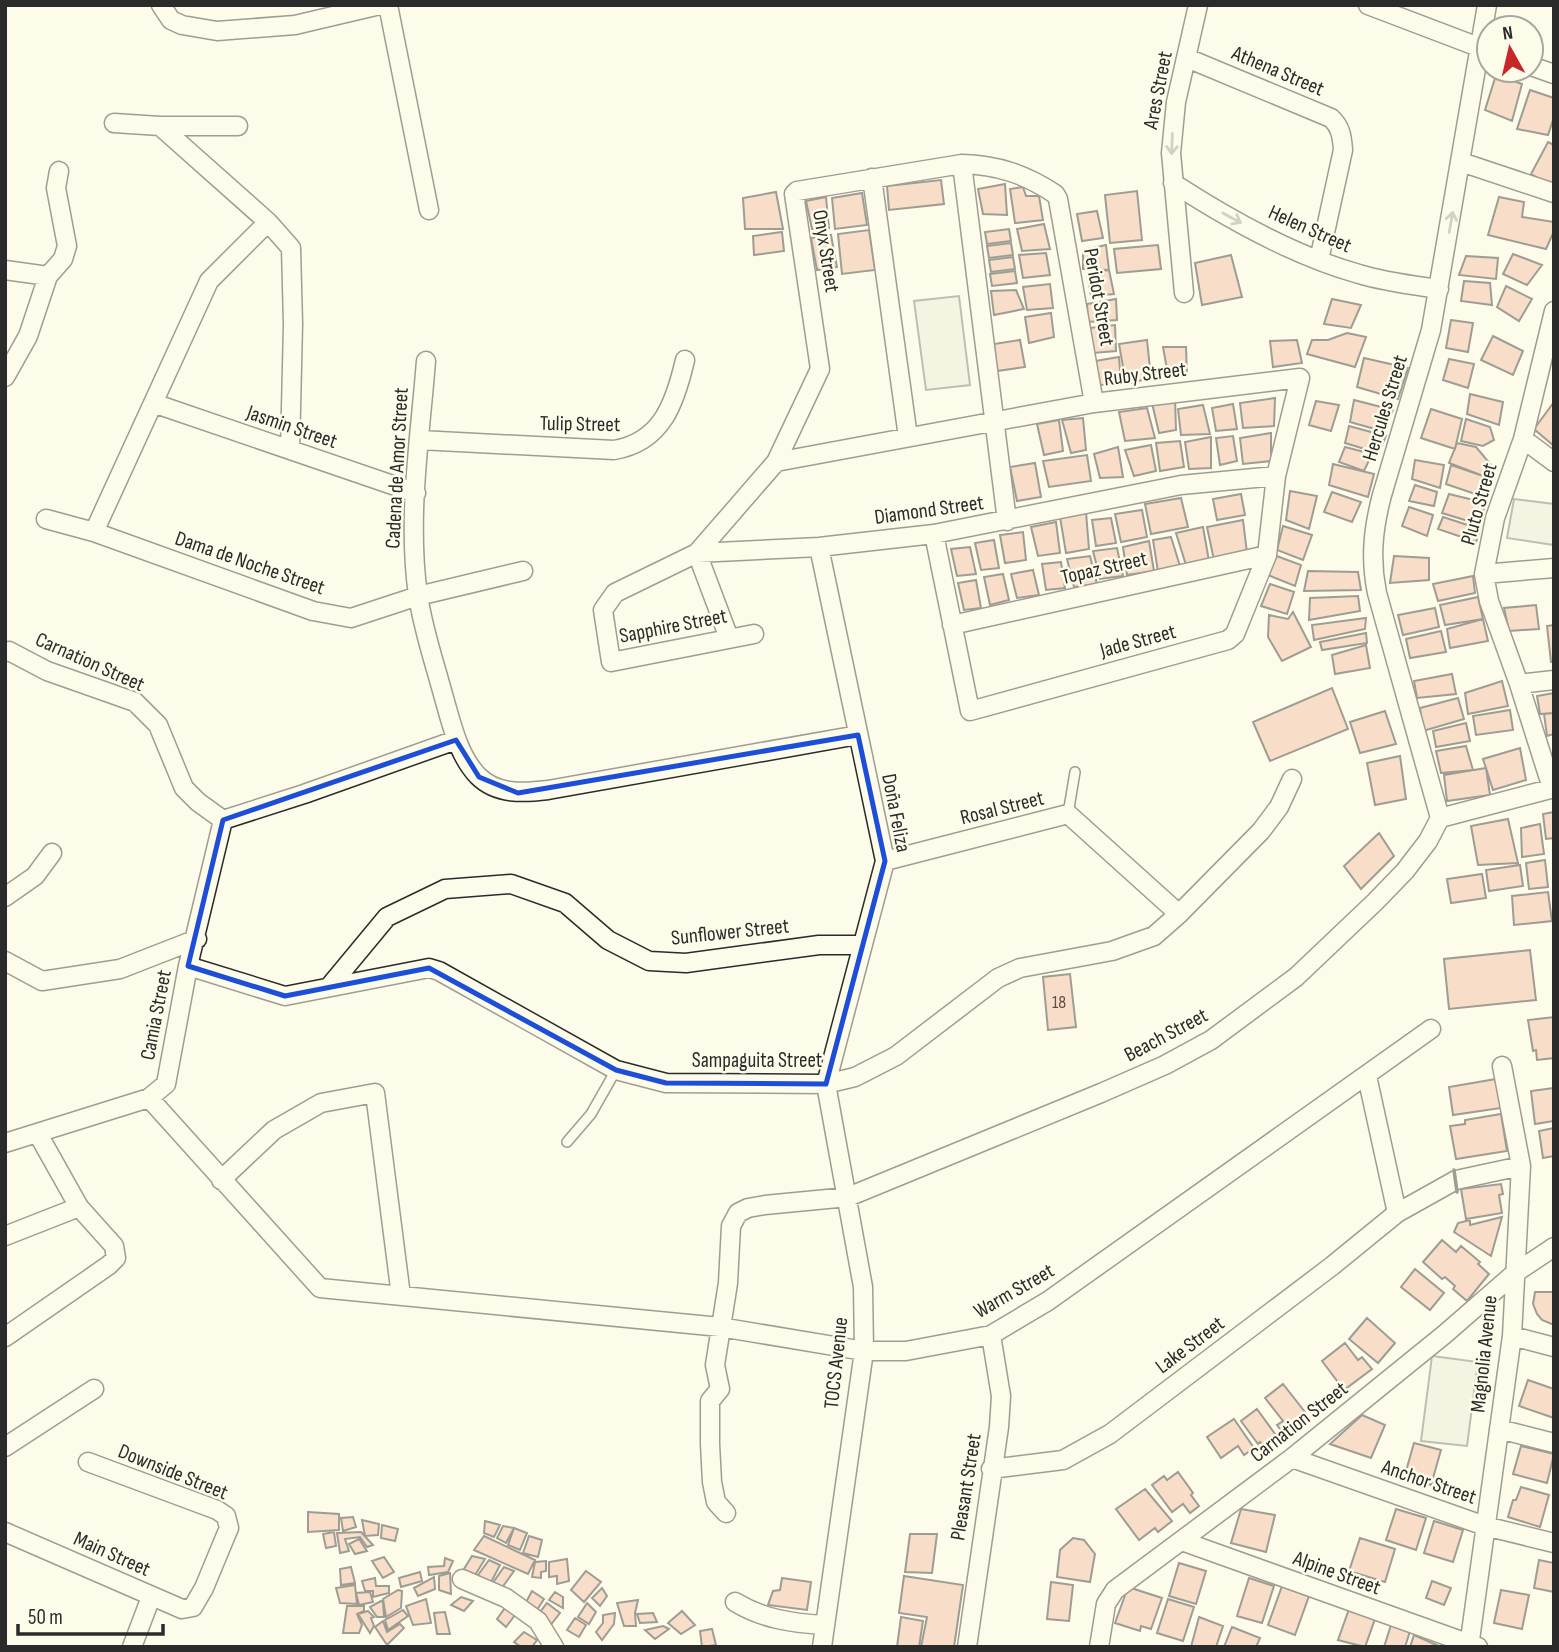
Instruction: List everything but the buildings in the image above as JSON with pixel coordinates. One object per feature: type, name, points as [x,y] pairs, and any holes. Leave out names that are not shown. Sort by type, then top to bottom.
[{"type":"street","points":[[166,13],[217,31],[295,25],[380,5]]},
{"type":"street","points":[[388,5],[429,211]]},
{"type":"street","name":"Ares Street","points":[[1184,293],[1173,183],[1172,130],[1198,5]]},
{"type":"street","points":[[1368,5],[1475,46]]},
{"type":"street","name":"Athena Street","points":[[1187,58],[1337,122],[1343,150],[1319,260]]},
{"type":"street","name":"Hercules Street","points":[[1440,818],[1377,593],[1372,545],[1375,520],[1420,371],[1439,289],[1478,84]]},
{"type":"street","points":[[114,123],[238,126]]},
{"type":"street","points":[[160,126],[268,222],[291,248],[293,324],[290,450]]},
{"type":"street","points":[[1461,162],[1554,192]]},
{"type":"street","points":[[961,164],[1007,521]]},
{"type":"street","name":"Onyx Street","points":[[698,553],[776,462],[820,369],[794,194],[799,190],[961,164],[988,165],[1019,173],[1055,194],[1058,199]]},
{"type":"street","points":[[5,377],[28,336],[48,276],[62,260],[66,246],[56,188],[59,171]]},
{"type":"street","points":[[873,178],[908,437]]},
{"type":"street","name":"Helen Street","points":[[1173,183],[1246,225],[1319,260],[1358,274],[1439,289]]},
{"type":"street","name":"Peridot Street","points":[[1058,199],[1094,403]]},
{"type":"street","points":[[94,532],[209,281],[268,222]]},
{"type":"street","points":[[5,270],[48,276]]},
{"type":"street","name":"Pluto Street","points":[[1553,788],[1489,601],[1484,574],[1495,518],[1523,439],[1551,335],[1554,312]]},
{"type":"street","name":"Tulip Street","points":[[420,440],[614,450],[632,447],[654,432],[665,417],[681,380],[685,360]]},
{"type":"street","name":"Cadena de Amor Street","points":[[426,361],[414,530],[418,596],[425,632],[456,740],[479,777],[499,789],[518,793],[548,790],[858,735]]},
{"type":"street","name":"Ruby Street","points":[[776,462],[1094,403],[1300,377]]},
{"type":"street","name":"Jade Street","points":[[934,534],[970,711],[1228,640],[1235,634],[1267,555],[1276,476],[1300,377]]},
{"type":"street","name":"Jasmin Street","points":[[153,403],[416,493]]},
{"type":"street","points":[[1523,439],[1554,462]]},
{"type":"street","name":"Diamond Street","points":[[603,610],[615,593],[698,553],[819,547],[934,534],[1181,485],[1276,476]]},
{"type":"street","name":"Dama de Noche Street","points":[[46,519],[94,532],[313,611],[351,618],[418,596],[523,570]]},
{"type":"street","name":"Doña Feliza","points":[[819,547],[884,861],[826,1084]]},
{"type":"street","points":[[698,553],[729,638]]},
{"type":"street","name":"Topaz Street","points":[[952,625],[1267,555]]},
{"type":"street","points":[[1484,574],[1554,568]]},
{"type":"street","name":"Sapphire Street","points":[[603,610],[611,662],[754,634]]},
{"type":"street","name":"Carnation Street","points":[[5,652],[9,651],[47,671],[135,702],[158,725],[184,788],[223,820]]},
{"type":"street","points":[[1519,684],[1554,680]]},
{"type":"street","points":[[223,820],[456,740]]},
{"type":"street","name":"Sampaguita Street","points":[[188,966],[285,996],[429,968],[449,976],[616,1070],[666,1083],[826,1084],[855,1077],[897,1056],[998,978],[1020,968],[1112,951],[1154,936],[1261,831],[1279,807],[1292,779]]},
{"type":"street","points":[[1440,818],[1553,788]]},
{"type":"street","name":"Rosal Street","points":[[884,861],[1068,814],[1179,914]]},
{"type":"street","name":"Beach Street","points":[[720,1327],[728,1283],[731,1226],[738,1213],[747,1208],[765,1205],[848,1196],[1127,1082],[1211,1040],[1296,977],[1375,902],[1405,871],[1428,841],[1440,818]]},
{"type":"street","name":"Camia Street","points":[[149,1098],[166,1084],[188,966],[197,939],[223,820]]},
{"type":"street","points":[[5,897],[35,876],[52,853]]},
{"type":"street","name":"Sunflower Street","points":[[329,987],[387,917],[445,889],[511,884],[565,903],[608,940],[649,961],[686,963],[819,945],[862,945]]},
{"type":"street","points":[[5,961],[42,981],[121,969],[197,939]]},
{"type":"street","name":"Warm Street","points":[[149,1098],[320,1287],[720,1327],[864,1351],[906,1351],[992,1335],[1048,1301],[1431,1029]]},
{"type":"street","name":"Magnolia Avenue","points":[[1472,1646],[1485,1526],[1512,1336],[1521,1166],[1502,1066]]},
{"type":"street","points":[[1367,1076],[1397,1213]]},
{"type":"street","name":"TOCS Avenue","points":[[822,1647],[864,1351],[863,1287],[826,1084]]},
{"type":"street","points":[[221,1180],[274,1130],[321,1102],[375,1093],[401,1296]]},
{"type":"street","points":[[5,1143],[149,1098]]},
{"type":"street","points":[[5,1337],[116,1258],[114,1246],[79,1207],[38,1134]]},
{"type":"street","name":"Lake Street","points":[[991,1469],[1063,1460],[1110,1434],[1332,1266],[1397,1213],[1456,1180],[1521,1166]]},
{"type":"street","points":[[5,1236],[79,1207]]},
{"type":"street","name":"Carnation Street","points":[[1099,1647],[1106,1604],[1115,1590],[1292,1458],[1446,1334],[1514,1273],[1554,1247]]},
{"type":"street","points":[[720,1327],[715,1365],[720,1389],[710,1401],[710,1444],[716,1502],[726,1513]]},
{"type":"street","name":"Pleasant Street","points":[[967,1647],[999,1427],[1001,1396],[992,1335]]},
{"type":"street","points":[[1512,1336],[1554,1347]]},
{"type":"street","points":[[5,1447],[94,1389]]},
{"type":"street","points":[[1499,1429],[1554,1443]]},
{"type":"street","name":"Anchor Street","points":[[1292,1458],[1485,1526],[1554,1543]]},
{"type":"street","name":"Downside Street","points":[[88,1462],[226,1516],[229,1528],[193,1608],[182,1609],[151,1597]]},
{"type":"street","name":"Main Street","points":[[5,1532],[151,1597],[132,1647]]},
{"type":"street","name":"Alpine Street","points":[[1182,1541],[1472,1646]]},
{"type":"street","points":[[462,1579],[506,1598],[538,1621],[554,1647]]},
{"type":"street","points":[[735,1602],[751,1612],[780,1621],[824,1625]]},
{"type":"lane","points":[[1068,814],[1075,772]]},
{"type":"lane","points":[[567,1142],[591,1114],[616,1070]]},
{"type":"highlighted area","points":[[858,735],[885,861],[826,1084],[666,1083],[616,1070],[429,968],[285,996],[188,966],[223,820],[456,740],[479,777],[518,793]]},
{"type":"shaded area","points":[[959,296],[970,385],[926,390],[914,301]]},
{"type":"shaded area","points":[[1514,499],[1554,504],[1554,545],[1507,538]]},
{"type":"shaded area","points":[[1432,1356],[1478,1362],[1467,1446],[1421,1441]]},
{"type":"wall","points":[[1454,1170],[1457,1192]]}]
